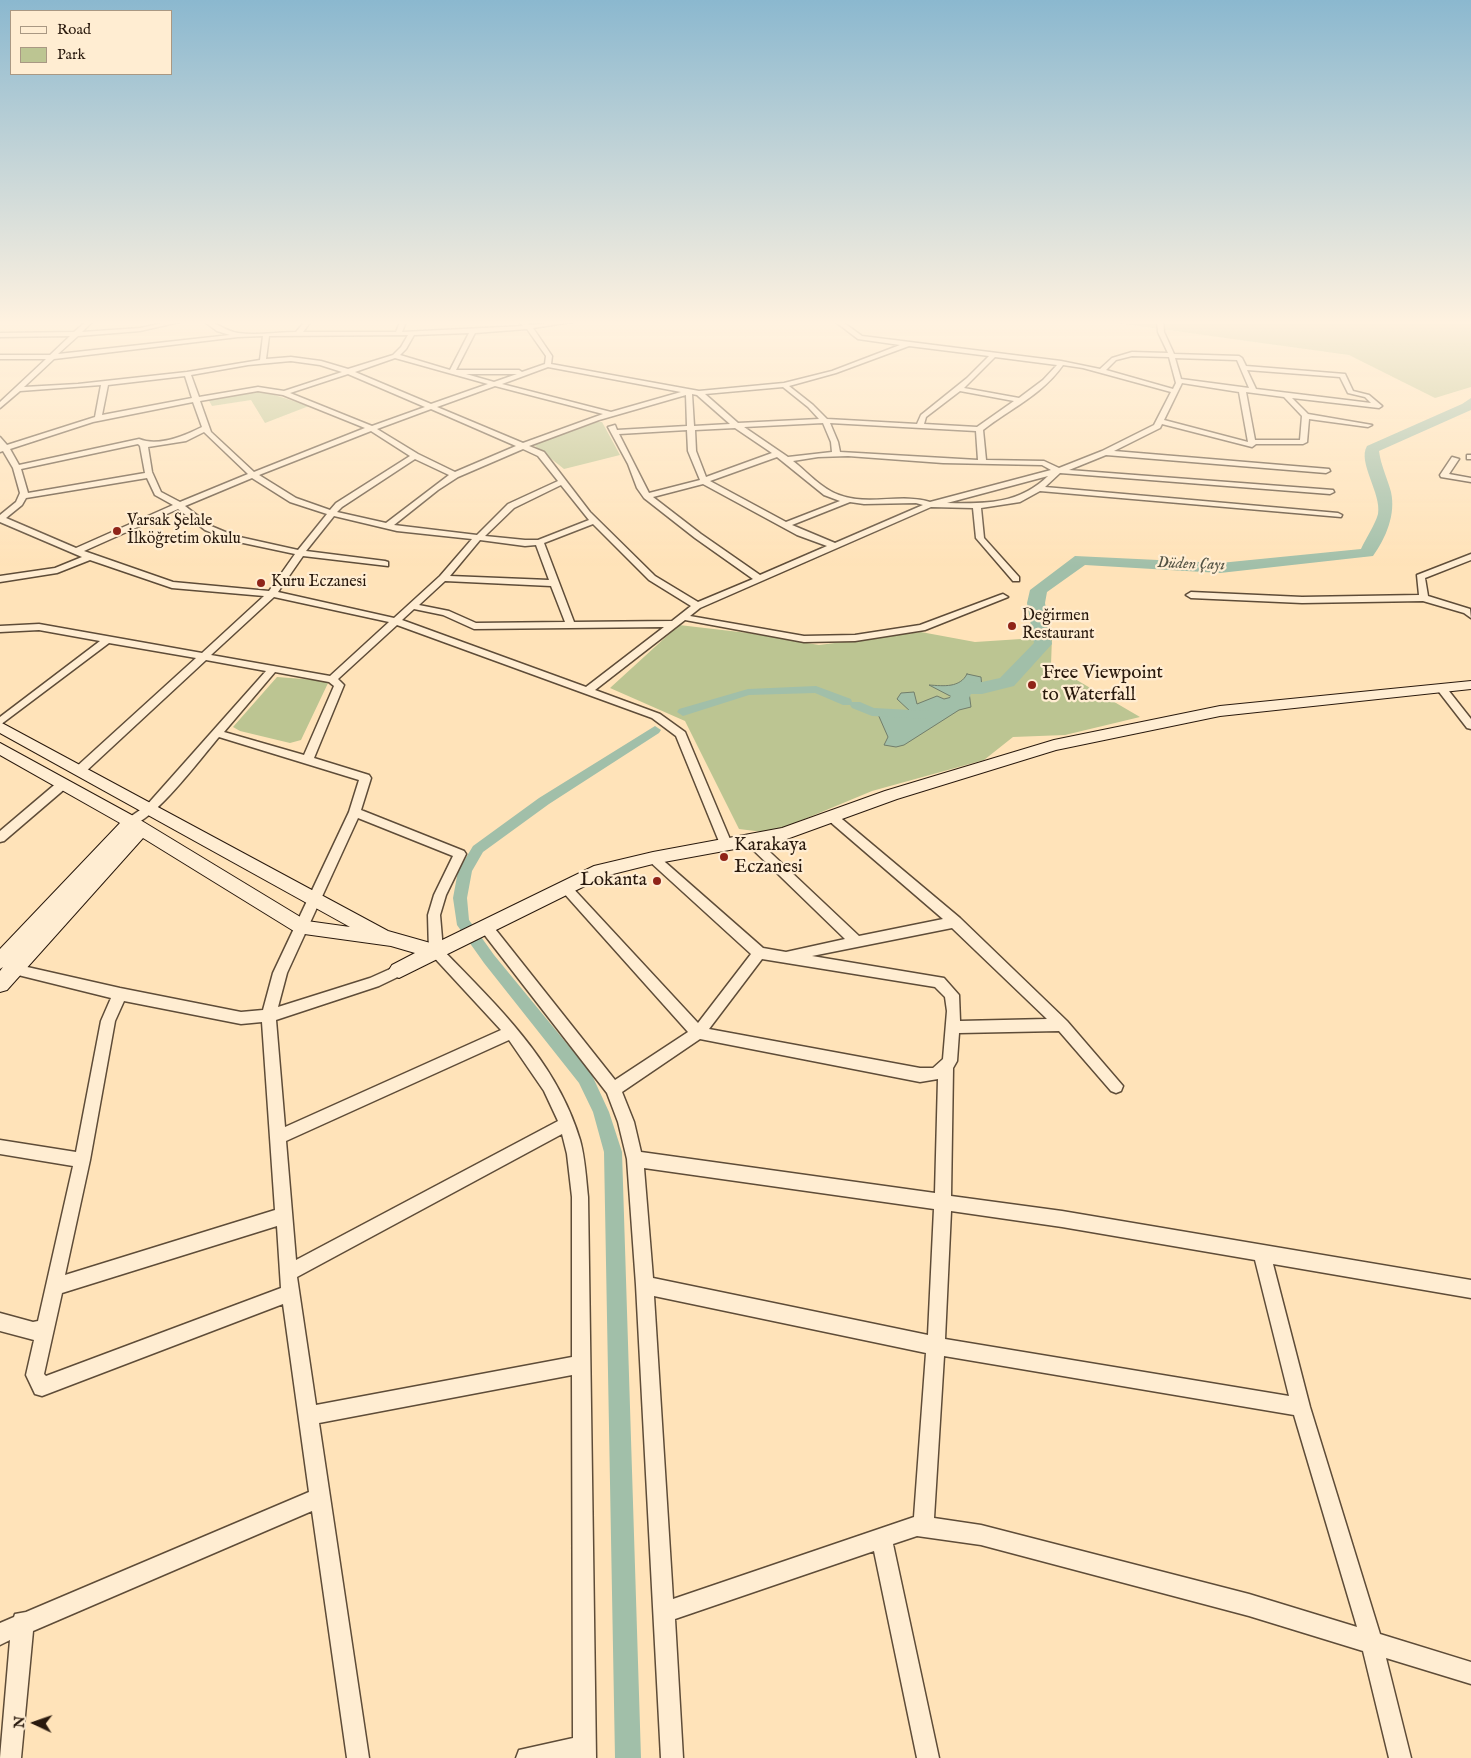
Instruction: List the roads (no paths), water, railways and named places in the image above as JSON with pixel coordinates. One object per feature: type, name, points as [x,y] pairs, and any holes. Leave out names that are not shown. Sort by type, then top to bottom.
[{"type":"street","points":[[98,419],[102,402]]},
{"type":"street","points":[[3,449],[98,419],[181,402]]},
{"type":"street","points":[[197,402],[208,433],[253,475],[293,500],[332,513],[388,526],[525,543],[539,542],[594,521]]},
{"type":"street","points":[[306,402],[371,428],[415,456],[455,475]]},
{"type":"street","points":[[419,402],[541,454],[594,521],[652,578],[697,606]]},
{"type":"street","points":[[77,551],[179,505],[253,475],[371,428],[445,402]]},
{"type":"street","points":[[560,402],[608,415]]},
{"type":"street","points":[[388,526],[435,488],[455,475],[523,446],[608,415],[654,402]]},
{"type":"street","points":[[689,402],[692,451],[704,481],[786,526],[834,546]]},
{"type":"street","points":[[709,402],[737,426],[787,460],[827,492],[849,500],[917,501],[930,505],[977,506],[1017,500],[1039,489],[1058,471]]},
{"type":"street","points":[[804,402],[826,421],[836,440],[836,453]]},
{"type":"street","points":[[920,426],[923,416],[942,402]]},
{"type":"street","points":[[615,432],[826,421],[979,429],[1015,402]]},
{"type":"street","points":[[588,690],[697,606],[930,505],[1058,471],[1104,453],[1157,426],[1168,402]]},
{"type":"street","points":[[1244,402],[1252,442]]},
{"type":"street","points":[[1293,402],[1306,416],[1368,425]]},
{"type":"street","points":[[1347,402],[1379,406],[1375,402]]},
{"type":"street","points":[[608,415],[632,464],[641,488],[647,496],[698,536],[759,579]]},
{"type":"street","points":[[1159,421],[1252,445],[1252,442],[1303,442],[1306,416]]},
{"type":"street","points":[[144,445],[182,439],[206,428]]},
{"type":"street","points":[[979,429],[982,462]]},
{"type":"street","points":[[0,439],[3,449],[17,468],[23,496]]},
{"type":"street","points":[[17,468],[139,441],[144,445],[150,475],[158,493],[179,505],[208,528],[232,538],[301,553],[385,564]]},
{"type":"street","points":[[787,460],[814,454],[836,453],[910,459],[1044,463],[1058,471],[1330,492]]},
{"type":"street","points":[[1104,453],[1326,470]]},
{"type":"street","points":[[647,496],[704,481],[777,454]]},
{"type":"street","points":[[79,771],[272,594],[312,536],[339,505],[415,456]]},
{"type":"street","points":[[1455,459],[1443,479],[1471,480]]},
{"type":"street","points":[[150,475],[23,496],[0,520],[90,557],[172,585],[272,594],[395,621],[656,716],[681,734],[726,844]]},
{"type":"street","points":[[332,679],[443,578],[477,538],[520,500],[562,482]]},
{"type":"street","points":[[1039,489],[1338,515]]},
{"type":"street","points":[[786,526],[849,500]]},
{"type":"street","points":[[977,506],[980,538],[1016,579]]},
{"type":"street","points":[[539,542],[571,626]]},
{"type":"street","points":[[0,579],[57,570],[90,557]]},
{"type":"street","points":[[1424,598],[1420,577],[1471,557]]},
{"type":"street","points":[[443,578],[518,583],[554,583]]},
{"type":"street","points":[[1191,595],[1302,600],[1424,598],[1467,611],[1471,615]]},
{"type":"street","points":[[682,617],[804,639],[855,638],[922,628],[1004,597]]},
{"type":"street","points":[[412,606],[446,613],[474,626],[673,624]]},
{"type":"street","points":[[0,629],[39,627],[332,679],[339,684],[308,760]]},
{"type":"street","points":[[0,722],[108,639]]},
{"type":"street","points":[[0,984],[7,965],[136,825],[273,669]]},
{"type":"street","points":[[7,965],[120,994],[241,1018],[268,1016],[374,982],[482,931],[600,871],[653,858],[784,834],[891,795],[1054,745],[1220,711],[1471,685]]},
{"type":"street","points":[[1441,688],[1471,726]]},
{"type":"street","points":[[0,727],[316,901],[391,939]]},
{"type":"street","points":[[217,733],[365,778],[355,812],[316,901],[280,973],[268,1016],[290,1272],[290,1293],[358,1758]]},
{"type":"street","points":[[0,748],[136,825],[303,928],[391,939],[443,949]]},
{"type":"street","points":[[0,838],[63,784]]},
{"type":"street","points":[[355,812],[460,854],[440,895],[434,915],[443,949],[512,1032],[554,1093],[572,1140],[580,1197],[586,1752],[527,1758]]},
{"type":"street","points":[[832,817],[955,922],[1062,1025],[1116,1086]]},
{"type":"street","points":[[751,841],[856,942]]},
{"type":"street","points":[[653,858],[759,953],[939,982],[952,995],[953,1026],[950,1061],[946,1068],[943,1202],[936,1346],[923,1527]]},
{"type":"street","points":[[566,888],[698,1033],[920,1076],[930,1076],[946,1068]]},
{"type":"street","points":[[782,957],[955,922]]},
{"type":"street","points":[[482,931],[613,1090],[626,1122],[635,1159],[645,1285],[672,1758]]},
{"type":"street","points":[[613,1090],[698,1033],[759,953]]},
{"type":"street","points":[[120,994],[108,1021],[82,1160],[35,1375],[42,1387],[290,1293]]},
{"type":"street","points":[[953,1026],[1062,1025]]},
{"type":"street","points":[[279,1137],[512,1032]]},
{"type":"street","points":[[290,1272],[566,1124]]},
{"type":"street","points":[[0,1146],[82,1160]]},
{"type":"street","points":[[635,1159],[1062,1219],[1471,1289]]},
{"type":"street","points":[[54,1287],[285,1215]]},
{"type":"street","points":[[1262,1253],[1302,1407],[1372,1643],[1400,1758]]},
{"type":"street","points":[[645,1285],[936,1346],[1302,1407]]},
{"type":"street","points":[[0,1322],[33,1331],[45,1329]]},
{"type":"street","points":[[308,1416],[582,1364]]},
{"type":"street","points":[[0,1634],[22,1622],[320,1498]]},
{"type":"street","points":[[665,1612],[918,1526],[981,1535],[1249,1605],[1471,1673]]},
{"type":"street","points":[[882,1538],[928,1758]]},
{"type":"street","points":[[10,1758],[22,1622]]},
{"type":"waterway","name":"Düden Çayı","points":[[959,700],[963,688],[982,688],[1007,682],[1043,644],[1036,603],[1039,590],[1081,560],[1220,568],[1367,553],[1386,513],[1383,491],[1374,468],[1372,449],[1386,441],[1467,407],[1471,402]]},
{"type":"waterway","points":[[683,712],[748,692],[816,689],[847,702]]},
{"type":"waterway","points":[[856,705],[872,712],[929,715]]},
{"type":"waterway","points":[[628,1758],[613,1152],[601,1112],[585,1078],[489,959],[462,921],[460,898],[465,871],[478,849],[544,801],[655,730]]},
{"type":"place","name":"Varsak Şelale İlköğretim okulu","points":[[117,531]]},
{"type":"place","name":"Kuru Eczanesi","points":[[261,583]]},
{"type":"place","name":"Değirmen Restaurant","points":[[1012,626]]},
{"type":"place","name":"Free Viewpoint to Waterfall","points":[[1032,685]]},
{"type":"place","name":"Karakaya Eczanesi","points":[[724,857]]},
{"type":"place","name":"Lokanta","points":[[657,881]]}]
